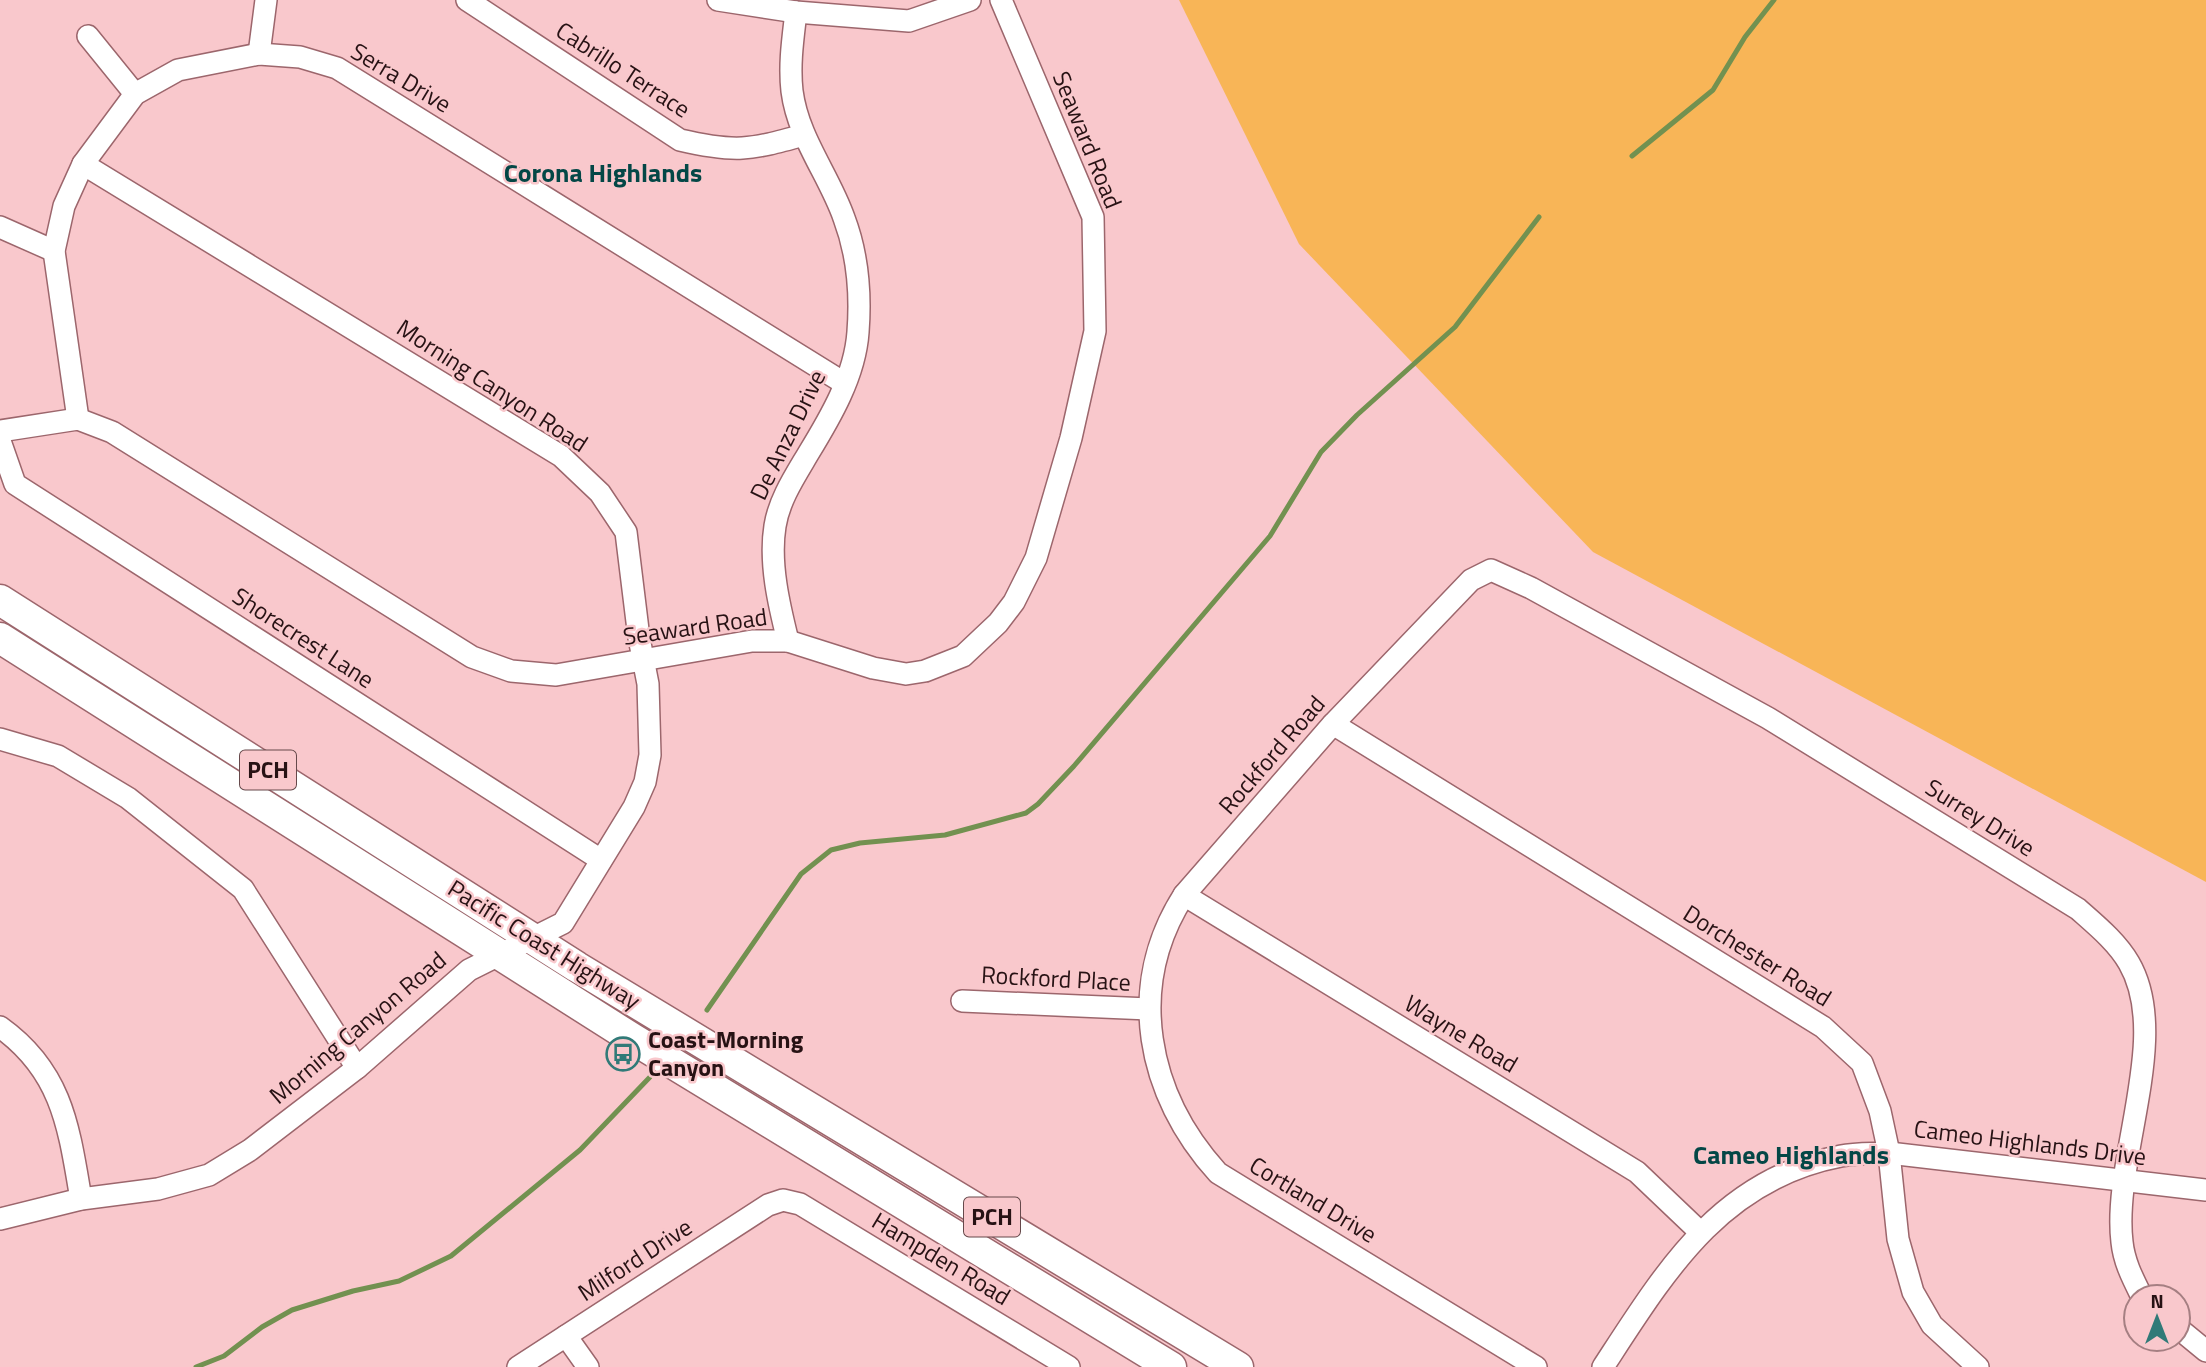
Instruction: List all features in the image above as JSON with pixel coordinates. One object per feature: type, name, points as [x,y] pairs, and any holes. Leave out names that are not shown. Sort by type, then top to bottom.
[{"type":"highway","name":"Pacific Coast Highway","points":[[0,600],[534,940],[1238,1367]]},
{"type":"highway","name":"Pacific Coast Highway","points":[[0,638],[633,1039],[1171,1367]]},
{"type":"street","points":[[259,54],[266,0]]},
{"type":"street","name":"Cabrillo Terrace","points":[[467,0],[680,139],[717,149],[747,150],[804,135]]},
{"type":"street","points":[[718,0],[796,12],[909,20],[970,0]]},
{"type":"street","name":"Seaward Road","points":[[0,431],[78,419],[112,432],[472,657],[511,671],[556,675],[752,641],[788,641],[873,668],[906,674],[925,671],[963,656],[980,644],[1014,602],[1036,558],[1071,438],[1095,331],[1093,217],[1001,0]]},
{"type":"street","name":"De Anza Drive","points":[[788,641],[778,596],[775,526],[788,487],[832,413],[845,383],[858,335],[859,270],[844,217],[804,135],[792,93],[790,59],[796,12]]},
{"type":"street","points":[[88,36],[135,94]]},
{"type":"street","name":"Serra Drive","points":[[78,419],[54,251],[64,206],[83,164],[135,94],[178,70],[259,54],[300,57],[337,68],[845,383]]},
{"type":"street","name":"Morning Canyon Road","points":[[0,1219],[81,1199],[158,1189],[209,1175],[250,1150],[357,1068],[469,970],[534,940],[563,923],[634,807],[645,782],[650,755],[644,660],[626,532],[600,493],[561,456],[83,164]]},
{"type":"street","points":[[0,226],[54,251]]},
{"type":"street","name":"Shorecrest Lane","points":[[0,441],[15,484],[601,860]]},
{"type":"street","name":"Rockford Road","points":[[1149,1009],[1158,954],[1168,920],[1184,895],[1333,724],[1471,580],[1490,570]]},
{"type":"street","name":"Surrey Drive","points":[[1490,570],[1531,588],[1768,718],[2078,909],[2107,935],[2130,964],[2141,1002],[2144,1054],[2123,1180],[2122,1241],[2127,1266],[2135,1283]]},
{"type":"street","name":"Dorchester Road","points":[[1333,724],[1823,1027],[1862,1063],[1880,1111],[1889,1153],[1898,1238],[1913,1292],[1932,1325],[1978,1367]]},
{"type":"street","points":[[0,739],[58,756],[128,797],[243,889],[357,1068]]},
{"type":"street","name":"Wayne Road","points":[[1184,895],[1637,1172],[1700,1232]]},
{"type":"street","name":"Rockford Place","points":[[962,1001],[1149,1009]]},
{"type":"street","name":"Cortland Drive","points":[[1149,1009],[1157,1068],[1174,1114],[1193,1145],[1219,1173],[1536,1367]]},
{"type":"street","points":[[0,1027],[18,1040],[48,1078],[66,1116],[81,1199]]},
{"type":"street","name":"Cameo Highlands Drive","points":[[1604,1367],[1661,1278],[1700,1232],[1741,1198],[1777,1177],[1843,1155],[1889,1153],[2206,1190]]},
{"type":"street","name":"Milford Drive","points":[[518,1367],[768,1205],[783,1200]]},
{"type":"street","name":"Hampden Road","points":[[783,1200],[800,1204],[1069,1367]]},
{"type":"street","points":[[566,1336],[588,1367]]},
{"type":"street","points":[[2192,1340],[2206,1351]]},
{"type":"shaded area","points":[[1179,0],[2206,0],[2206,882],[1593,552],[1299,244]]},
{"type":"waterway","points":[[1632,156],[1713,90],[1745,37],[1774,0]]},
{"type":"waterway","points":[[707,1010],[801,874],[831,850],[860,843],[945,835],[1026,813],[1038,804],[1074,766],[1270,536],[1321,452],[1357,415],[1455,327],[1539,217]]},
{"type":"waterway","points":[[196,1367],[224,1356],[262,1327],[292,1310],[353,1291],[399,1281],[451,1256],[580,1150],[650,1077]]},
{"type":"place","name":"Coast-Morning Canyon","points":[[623,1054]]},
{"type":"district","name":"Corona Highlands","points":[[603,173]]},
{"type":"district","name":"Cameo Highlands","points":[[1791,1155]]}]
